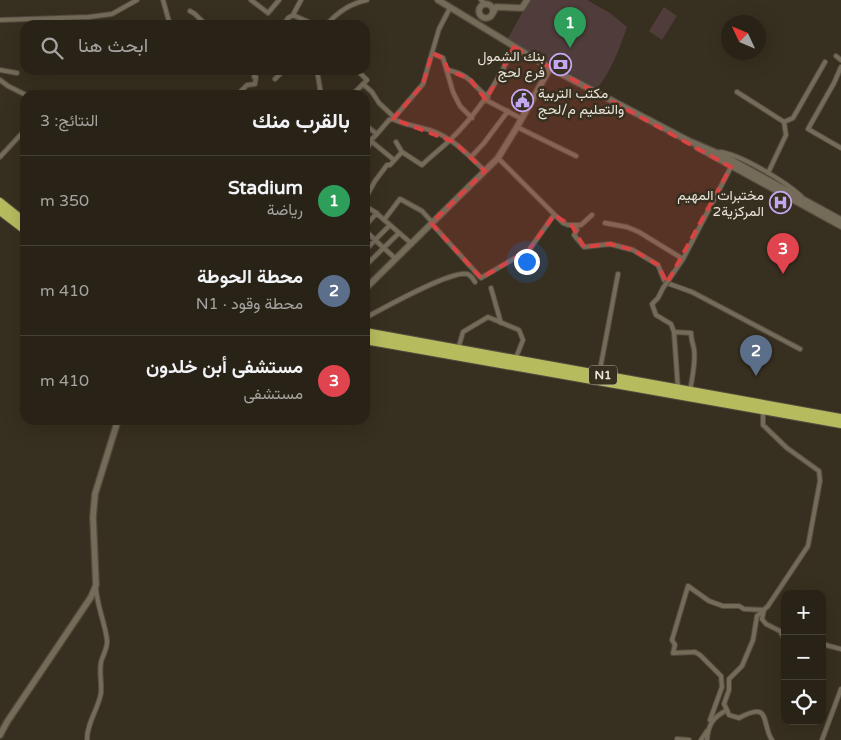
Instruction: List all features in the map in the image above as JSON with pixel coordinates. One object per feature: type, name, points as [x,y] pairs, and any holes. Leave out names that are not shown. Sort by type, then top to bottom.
[{"type":"highway","points":[[0,202],[20,218]]},
{"type":"highway","points":[[0,211],[20,226]]},
{"type":"highway","name":"N1","points":[[370,333],[841,418]]},
{"type":"highway","name":"N1","points":[[370,341],[841,424]]},
{"type":"street","points":[[0,20],[89,17],[112,14],[137,0]]},
{"type":"street","points":[[163,0],[169,20]]},
{"type":"street","points":[[250,0],[268,13],[279,0]]},
{"type":"street","points":[[287,20],[293,15],[301,0]]},
{"type":"street","points":[[330,20],[334,15],[347,8],[368,0]]},
{"type":"street","points":[[438,0],[550,68],[841,226]]},
{"type":"street","points":[[485,28],[496,8],[522,8],[527,0]]},
{"type":"street","points":[[473,21],[479,9],[488,2],[492,15]]},
{"type":"street","points":[[394,160],[371,141],[423,84],[439,29],[450,8]]},
{"type":"street","points":[[479,9],[479,15],[484,18],[492,15]]},
{"type":"street","points":[[190,11],[201,20]]},
{"type":"street","points":[[293,15],[304,20]]},
{"type":"street","points":[[396,142],[402,152],[422,165],[472,118],[502,74],[514,47]]},
{"type":"street","points":[[432,54],[443,58],[453,92],[460,106],[472,118]]},
{"type":"street","points":[[836,56],[841,60]]},
{"type":"street","points":[[784,122],[793,118],[825,62]]},
{"type":"street","points":[[841,67],[808,129],[841,148]]},
{"type":"street","points":[[370,284],[498,158],[518,127],[550,68]]},
{"type":"street","points":[[0,70],[17,73]]},
{"type":"street","points":[[448,70],[462,73],[476,84],[487,98],[522,118]]},
{"type":"street","points":[[242,90],[247,85],[255,84],[256,77],[254,75]]},
{"type":"street","points":[[318,75],[320,90]]},
{"type":"street","points":[[357,90],[367,80],[362,75]]},
{"type":"street","points":[[0,80],[20,92]]},
{"type":"street","points":[[363,84],[370,90]]},
{"type":"street","points":[[370,90],[379,103],[404,125],[433,131],[450,140],[485,170]]},
{"type":"street","points":[[736,92],[784,122],[786,136],[768,174]]},
{"type":"street","points":[[471,158],[508,111]]},
{"type":"street","points":[[518,127],[576,156]]},
{"type":"street","points":[[370,129],[377,134]]},
{"type":"street","points":[[0,157],[20,137]]},
{"type":"street","points":[[689,142],[715,152],[841,220]]},
{"type":"street","points":[[370,191],[387,165],[402,152]]},
{"type":"street","points":[[715,152],[732,154],[790,186],[802,198]]},
{"type":"street","points":[[498,158],[564,224],[576,226],[582,224],[592,214]]},
{"type":"street","points":[[678,389],[672,324],[656,315],[652,304],[658,298],[683,259],[731,167]]},
{"type":"street","points":[[384,220],[400,199],[422,212],[482,278],[529,250],[554,215]]},
{"type":"street","points":[[370,209],[412,244]]},
{"type":"street","points":[[370,222],[377,213]]},
{"type":"street","points":[[605,223],[627,227],[639,232],[683,259]]},
{"type":"street","points":[[370,246],[390,225]]},
{"type":"street","points":[[576,226],[577,230],[574,235],[584,247],[610,244],[633,250],[658,265],[667,283],[692,292],[800,349]]},
{"type":"street","points":[[370,261],[399,232]]},
{"type":"street","points":[[370,234],[396,259]]},
{"type":"street","points":[[370,315],[426,287],[447,279],[465,274],[470,276],[475,282]]},
{"type":"street","points":[[599,375],[618,274]]},
{"type":"street","points":[[491,288],[501,323]]},
{"type":"street","points":[[458,349],[463,332],[488,317],[518,330],[523,340],[515,360]]},
{"type":"street","points":[[674,332],[691,333],[694,356],[690,391]]},
{"type":"street","points":[[763,410],[763,426],[787,448],[819,471],[820,481],[808,546],[764,610],[757,616],[753,640],[740,670],[729,679],[729,690],[724,704],[729,715],[740,718],[757,712],[762,714],[765,717],[766,730],[772,740]]},
{"type":"street","points":[[86,740],[90,719],[102,691],[100,678],[101,663],[107,641],[96,585],[93,517],[95,494],[116,425]]},
{"type":"street","points":[[0,736],[7,722],[91,597],[96,585]]},
{"type":"street","points":[[701,740],[705,736],[710,724],[722,687],[721,676],[700,655],[695,652],[673,653],[675,645],[672,640],[688,586],[709,601],[723,606],[739,606],[744,609],[764,610]]},
{"type":"street","points":[[764,610],[762,619],[766,624],[780,631],[782,635]]},
{"type":"street","points":[[826,645],[841,649]]},
{"type":"street","points":[[822,740],[841,689]]},
{"type":"street","points":[[707,740],[710,724],[714,718],[726,710]]},
{"type":"street","points":[[676,739],[689,740]]},
{"type":"highlighted area","points":[[514,47],[731,167],[667,283],[658,265],[633,250],[610,244],[584,247],[572,226],[554,215],[529,250],[481,278],[431,223],[485,171],[454,142],[393,119],[423,84],[432,53],[443,58],[448,70],[470,79],[486,100]]},
{"type":"shaded area","points":[[529,0],[587,0],[610,13],[627,27],[610,68],[595,91],[507,40]]},
{"type":"shaded area","points":[[664,7],[677,16],[662,40],[649,31]]},
{"type":"place","name":"Stadium","points":[[570,48]]},
{"type":"place","name":"بنك الشمول فرع لحج","points":[[561,64]]},
{"type":"place","name":"مكتب التربية والتعليم م/لحج","points":[[522,101]]},
{"type":"place","name":"مختبرات المهيم المركزية2","points":[[780,203]]},
{"type":"place","name":"مستشفى أبن خلدون","points":[[783,274]]},
{"type":"place","name":"محطة الحوطة","points":[[756,376]]}]
